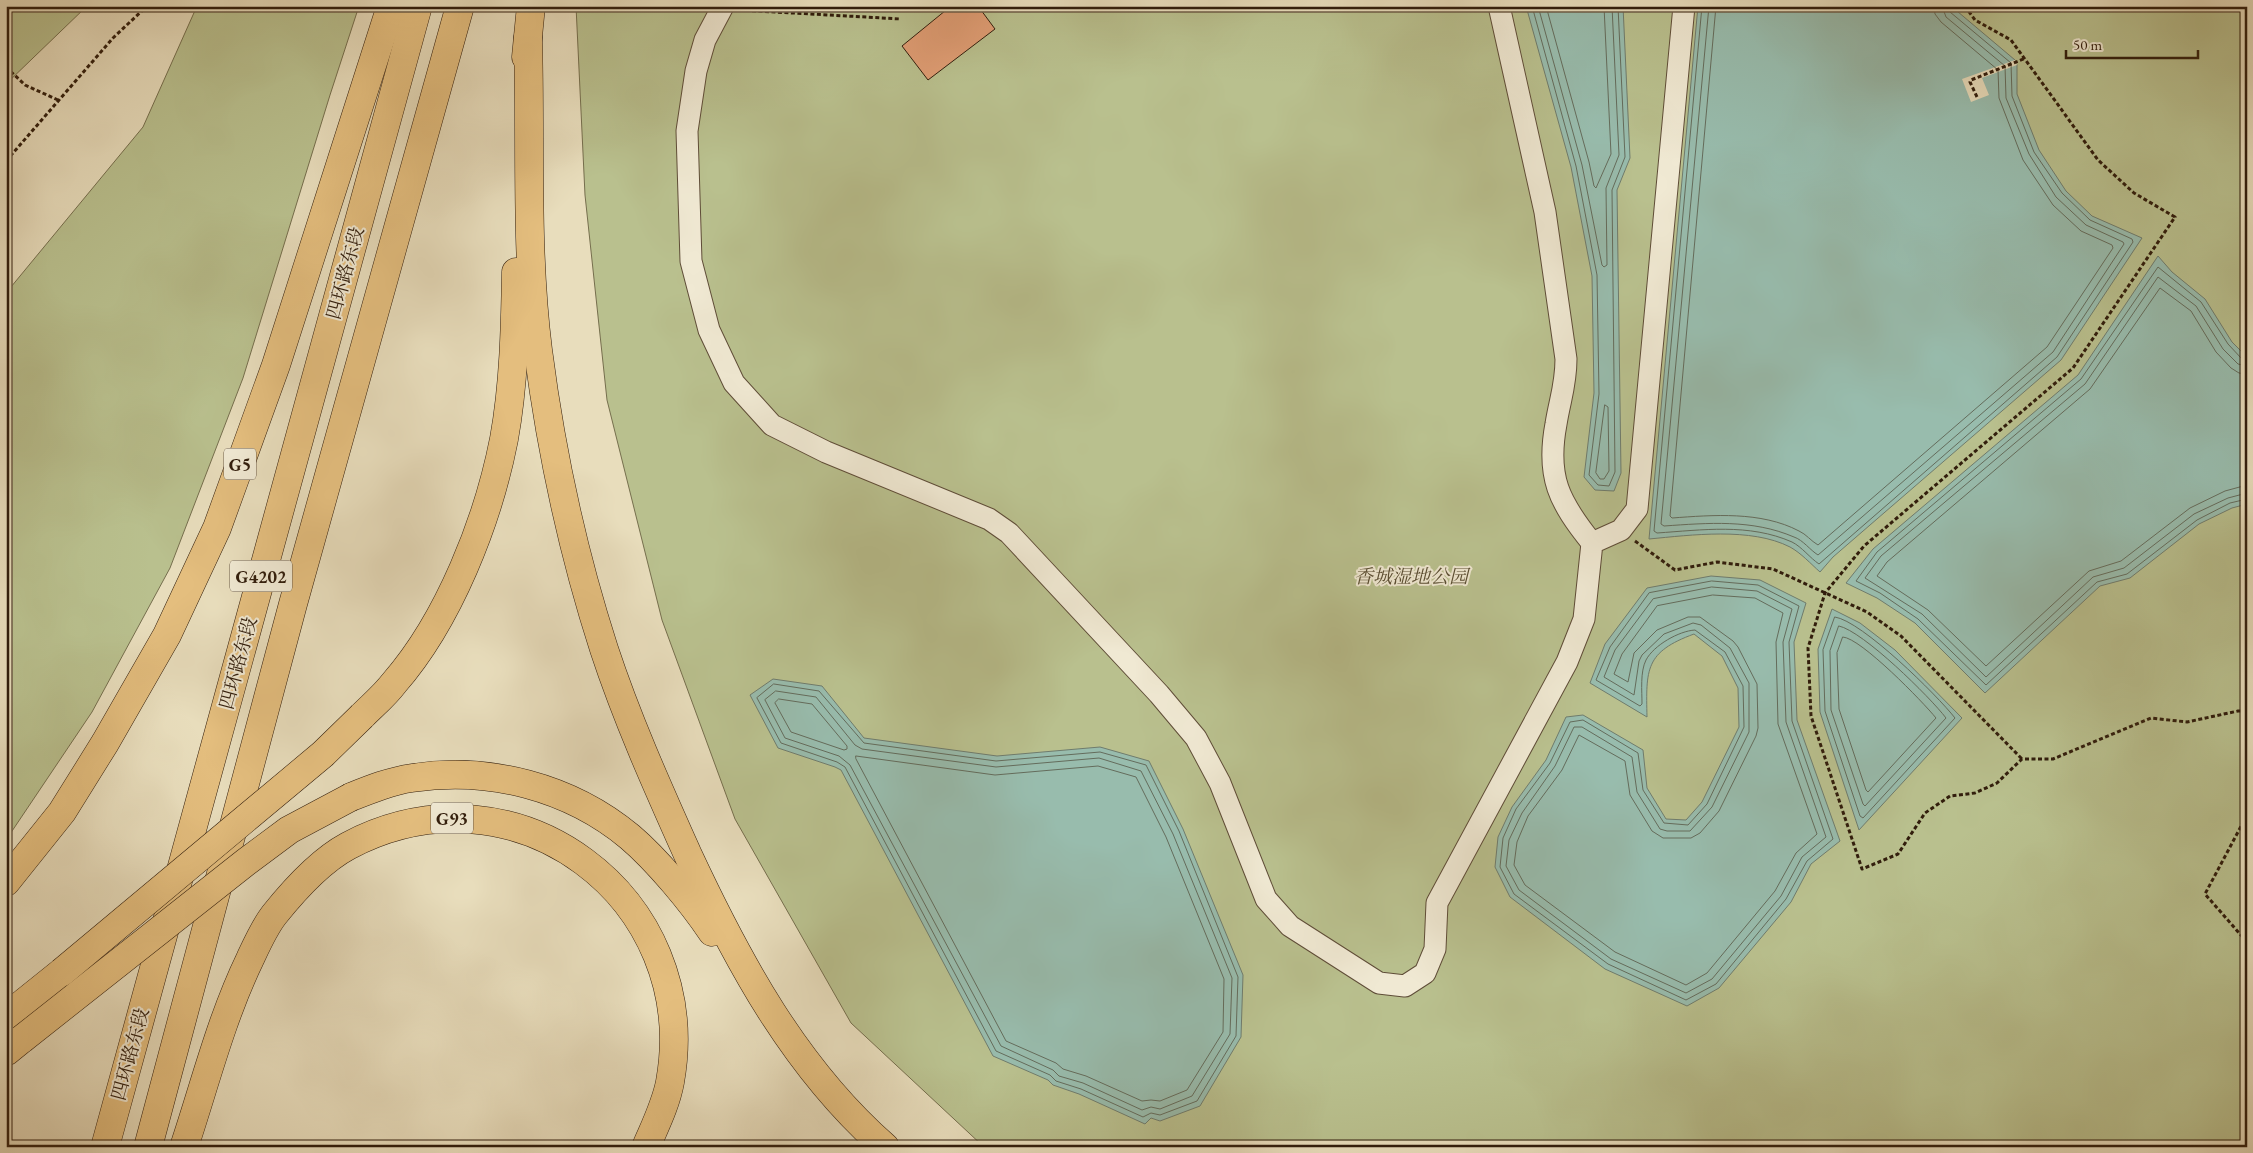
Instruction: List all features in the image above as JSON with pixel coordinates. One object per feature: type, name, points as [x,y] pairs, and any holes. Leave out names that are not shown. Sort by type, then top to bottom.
[{"type":"highway","name":"G5","points":[[6,882],[62,812],[105,743],[168,636],[217,528],[276,365],[391,6]]},
{"type":"highway","name":"四环路东段","points":[[105,1147],[418,6]]},
{"type":"highway","name":"四环路东段","points":[[148,1147],[293,604],[460,6]]},
{"type":"highway","points":[[6,1017],[323,754],[395,682],[440,616],[476,540],[492,490],[504,438],[514,349],[519,122],[531,6]]},
{"type":"highway","points":[[528,38],[529,227],[538,348],[548,420],[580,566],[604,649],[651,770],[716,914],[763,999],[796,1050],[832,1095],[885,1147]]},
{"type":"highway","points":[[14,1046],[289,830],[351,797],[411,778],[454,774],[495,777],[530,784],[562,796],[592,812],[630,837],[673,882],[709,928],[735,966],[763,999]]},
{"type":"highway","name":"G93","points":[[184,1147],[222,1026],[240,980],[273,916],[321,866],[346,846],[384,829],[411,822],[446,818],[485,819],[541,835],[579,858],[605,880],[628,904],[647,934],[663,972],[672,1002],[674,1041],[670,1082],[658,1121],[646,1147]]},
{"type":"highway","points":[[98,1147],[121,1086]]},
{"type":"street","points":[[722,8],[705,40],[696,71],[686,131],[691,261],[709,330],[734,383],[772,426],[826,452],[989,519],[1009,533],[1159,694],[1196,738],[1220,783],[1266,900],[1290,926],[1379,983],[1405,986],[1425,973],[1435,949],[1437,903],[1567,662],[1584,619],[1592,543],[1572,518],[1559,494],[1552,469],[1552,446],[1566,384],[1566,359],[1545,212],[1499,6]]},
{"type":"street","points":[[1592,543],[1621,530],[1637,508],[1642,475],[1684,6]]},
{"type":"path","points":[[6,162],[113,38],[147,6]]},
{"type":"path","points":[[1966,6],[1975,20],[2012,40],[2098,160],[2134,193],[2174,217],[2072,368],[1864,546],[1825,593],[1808,648],[1811,716],[1862,869],[1898,854],[1925,813],[1950,796],[1975,793],[1997,783],[2022,759],[2052,759],[2151,718],[2187,722],[2238,711],[2247,711]]},
{"type":"path","points":[[722,8],[901,20]]},
{"type":"path","points":[[1977,96],[1970,82],[1972,80],[2026,58]]},
{"type":"path","points":[[6,67],[25,85],[58,100]]},
{"type":"path","points":[[1621,530],[1675,570],[1716,562],[1772,569],[1867,612],[1901,636],[2022,759]]},
{"type":"path","points":[[2247,815],[2205,894],[2247,942]]},
{"type":"green space","points":[[6,6],[87,6],[6,84]]},
{"type":"green space","points":[[197,6],[359,6],[243,378],[170,568],[92,712],[6,840],[6,293],[143,127]]},
{"type":"green space","name":"香城湿地公园","points":[[576,6],[2247,6],[2247,1147],[984,1147],[851,1023],[735,819],[662,620],[607,400],[585,195]]},
{"type":"water","points":[[1526,6],[1623,6],[1630,158],[1617,190],[1621,473],[1614,491],[1595,490],[1584,477],[1594,393],[1592,276],[1571,167]]},
{"type":"water","points":[[1698,6],[1951,6],[2015,60],[2017,65],[2017,94],[2039,150],[2066,191],[2092,216],[2142,238],[2061,360],[1833,557],[1820,572],[1802,555],[1790,547],[1757,537],[1702,534],[1649,539]]},
{"type":"water","points":[[2158,256],[2172,272],[2205,299],[2232,342],[2247,357],[2247,504],[2232,508],[2199,524],[2130,578],[2100,586],[1985,693],[1915,623],[1877,598],[1846,583],[1873,549],[2078,375]]},
{"type":"water","points":[[1711,576],[1760,580],[1806,603],[1794,642],[1797,720],[1840,841],[1811,864],[1791,902],[1719,988],[1687,1006],[1605,969],[1510,897],[1495,867],[1498,837],[1512,807],[1546,760],[1566,717],[1583,715],[1643,750],[1647,788],[1666,819],[1686,820],[1702,802],[1739,727],[1738,688],[1722,656],[1694,634],[1666,648],[1657,656],[1649,674],[1647,717],[1590,683],[1605,644],[1647,588]]},
{"type":"water","points":[[1832,609],[1860,623],[1895,650],[1962,718],[1859,830],[1820,712],[1818,649]]},
{"type":"water","points":[[773,679],[822,686],[864,738],[997,756],[1100,747],[1149,761],[1183,829],[1243,975],[1241,1037],[1200,1106],[1160,1121],[1151,1118],[1145,1124],[1079,1094],[1053,1085],[1048,1080],[993,1056],[841,770],[778,748],[750,695]]},
{"type":"pier","points":[[2015,60],[2017,65],[1982,78],[1989,95],[1971,102],[1962,79]]},
{"type":"building","points":[[951,6],[978,6],[995,29],[928,80],[902,46]]}]
